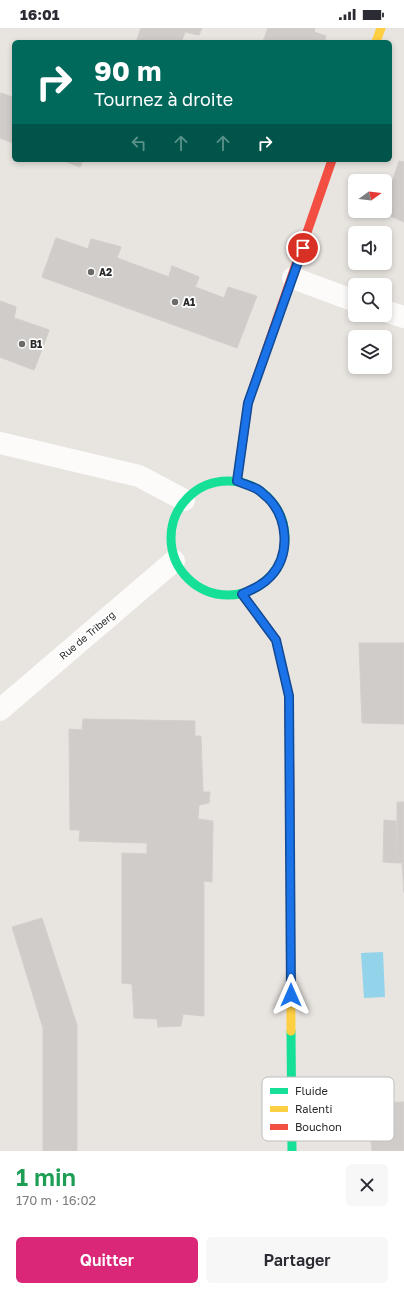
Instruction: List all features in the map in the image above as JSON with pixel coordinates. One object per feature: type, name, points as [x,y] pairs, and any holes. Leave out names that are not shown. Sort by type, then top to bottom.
[{"type":"street","points":[[377,40],[381,28]]},
{"type":"street","points":[[237,481],[248,403],[293,278],[331,162]]},
{"type":"street","points":[[293,278],[348,298]]},
{"type":"street","points":[[392,313],[404,317]]},
{"type":"street","points":[[0,444],[139,476],[184,500]]},
{"type":"street","points":[[237,481],[258,490],[273,503],[282,521],[285,541],[282,558],[272,575],[261,585],[242,594],[221,595],[202,590],[186,577],[174,560],[171,532],[174,517],[184,500],[199,488],[217,482],[237,481]]},
{"type":"street","name":"Rue de Triberg","points":[[0,710],[174,560]]},
{"type":"street","points":[[242,594],[276,640],[289,696],[292,1077]]},
{"type":"street","points":[[292,1141],[292,1151]]},
{"type":"water","points":[[383,952],[385,997],[364,998],[361,953]]},
{"type":"building","points":[[141,28],[202,28],[199,35],[185,32],[182,40],[137,40]]},
{"type":"building","points":[[141,28],[202,28],[199,35],[185,32],[182,40],[138,40]]},
{"type":"building","points":[[268,28],[315,28],[314,32],[326,36],[325,40],[264,40]]},
{"type":"building","points":[[268,28],[315,28],[314,32],[326,36],[325,40],[264,40]]},
{"type":"building","points":[[1,93],[12,97],[12,142],[0,138]]},
{"type":"building","points":[[1,93],[12,97],[12,142],[0,138]]},
{"type":"building","points":[[399,161],[404,162],[404,212],[392,206],[392,182]]},
{"type":"building","points":[[67,162],[82,162],[80,167]]},
{"type":"building","points":[[67,162],[82,162],[80,167]]},
{"type":"building","points":[[392,206],[404,212],[404,222],[392,217]]},
{"type":"building","points":[[56,238],[88,249],[91,239],[121,247],[117,258],[169,277],[172,266],[199,277],[195,287],[224,298],[228,287],[257,296],[237,348],[42,277]]},
{"type":"building","name":"A2","points":[[56,238],[88,249],[91,239],[121,247],[117,258],[140,267],[126,307],[42,277]]},
{"type":"building","name":"A1","points":[[172,266],[199,277],[195,287],[224,298],[211,338],[126,307],[140,267],[169,277]]},
{"type":"building","name":"B1","points":[[0,301],[16,307],[14,318],[49,330],[34,370],[0,357]]},
{"type":"building","name":"B1","points":[[0,301],[16,307],[14,318],[49,330],[34,370],[0,357]]},
{"type":"building","points":[[359,643],[404,643],[404,724],[362,723]]},
{"type":"building","points":[[83,719],[195,721],[195,736],[201,736],[203,792],[210,792],[209,803],[199,805],[198,819],[213,821],[212,882],[204,881],[204,1016],[183,1014],[181,1026],[158,1027],[157,1019],[134,1018],[132,984],[122,983],[122,853],[147,854],[147,843],[79,841],[80,830],[70,830],[69,729],[82,730]]},
{"type":"building","points":[[397,802],[404,802],[404,893],[402,863],[397,863]]},
{"type":"building","points":[[384,820],[396,821],[397,863],[383,862]]},
{"type":"building","points":[[42,918],[77,1025],[43,1028],[12,927]]},
{"type":"building","points":[[77,1025],[77,1151],[43,1151],[43,1028]]},
{"type":"building","points":[[394,1102],[404,1102],[404,1151],[372,1151],[371,1141],[394,1141]]},
{"type":"traffic: fast","points":[[228,481],[250,485],[268,498],[281,516],[285,538],[281,560],[268,578],[250,591],[228,595],[206,591],[188,578],[175,560],[171,538],[175,516],[188,498],[206,485],[228,481]]},
{"type":"traffic: fast","points":[[291,1031],[291,1077]]},
{"type":"traffic: fast","points":[[292,1141],[292,1151]]},
{"type":"traffic: slow","points":[[377,40],[381,28]]},
{"type":"traffic: slow","points":[[290,817],[291,1031]]},
{"type":"traffic: jam","points":[[237,481],[248,403],[331,162]]},
{"type":"traffic: jam","points":[[242,594],[276,640],[289,696],[290,817]]},
{"type":"place","name":"A2","points":[[91,272]]},
{"type":"place","name":"A1","points":[[175,302]]},
{"type":"place","name":"B1","points":[[22,344]]},
{"type":"route","points":[[291,995],[289,696],[276,640],[242,594],[261,585],[272,575],[282,558],[285,541],[282,521],[273,503],[258,490],[237,481],[248,403],[303,248]]}]
